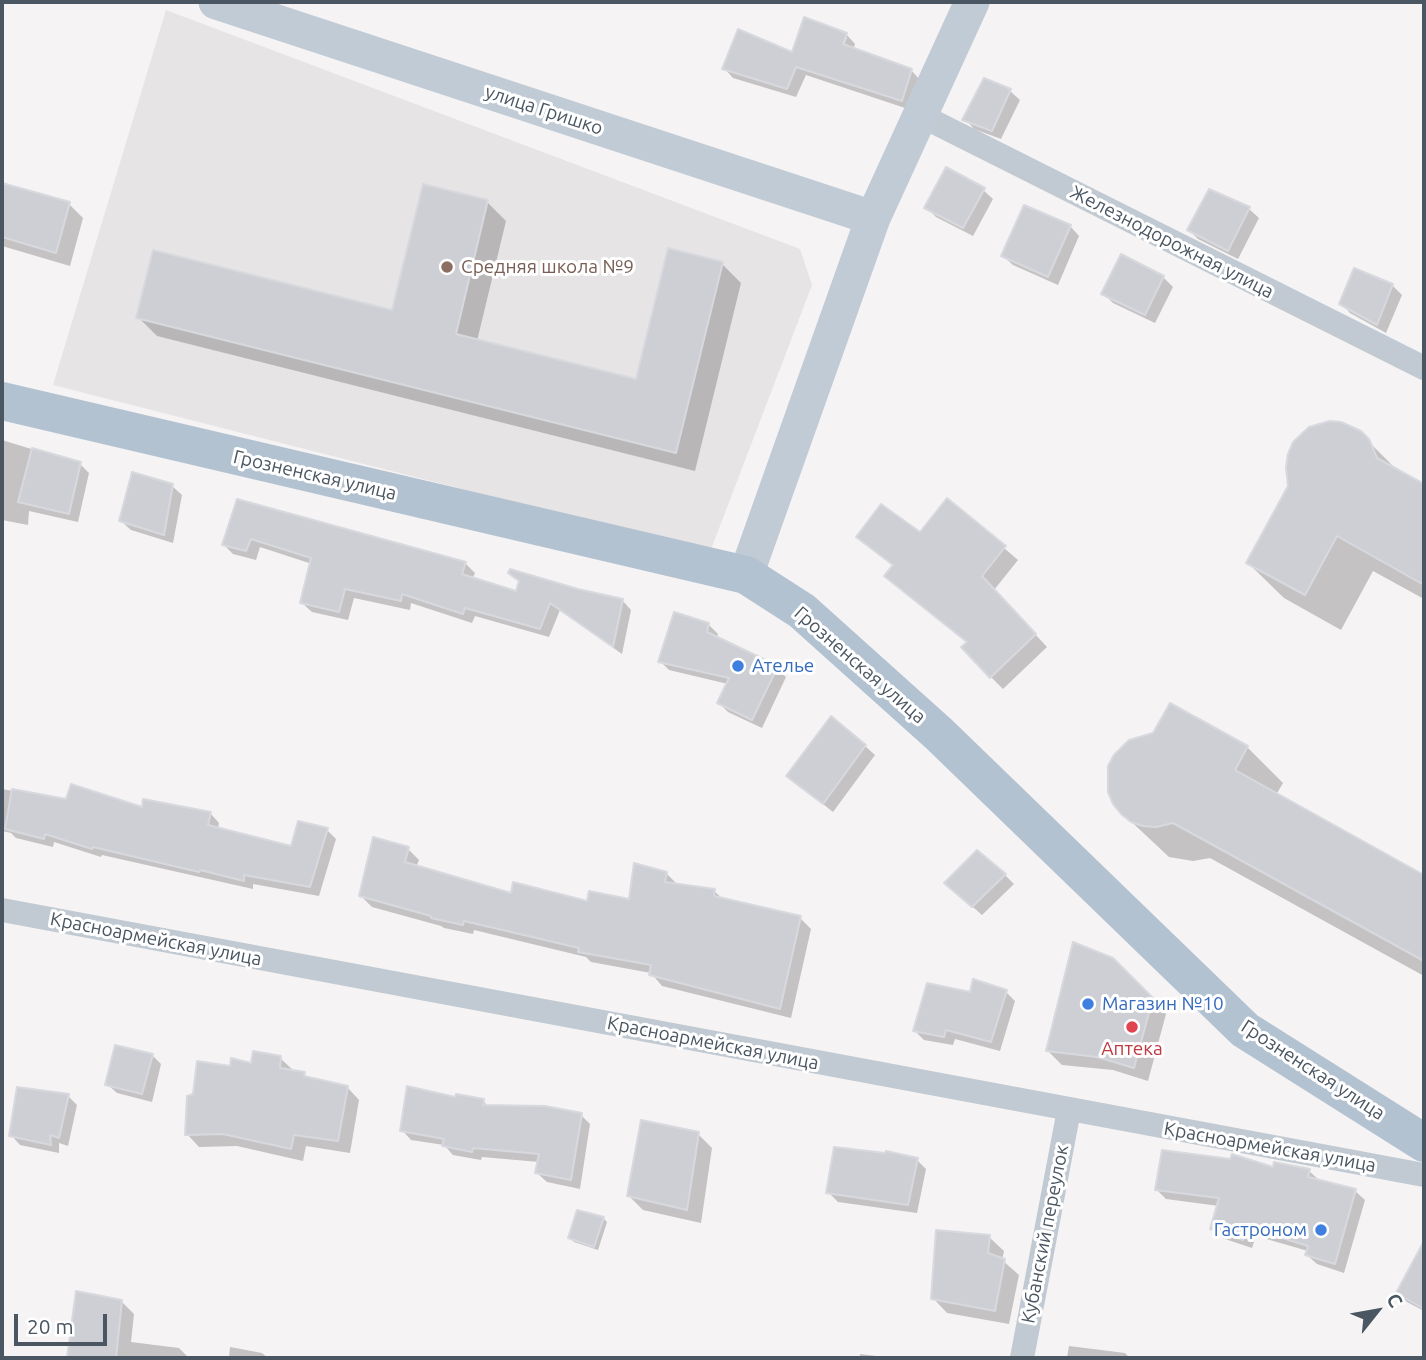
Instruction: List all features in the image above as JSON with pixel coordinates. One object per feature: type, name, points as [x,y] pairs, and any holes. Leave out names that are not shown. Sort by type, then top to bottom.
[{"type":"main road","name":"Грозненская улица","points":[[2,401],[746,575],[802,611],[939,734],[1245,1030],[1424,1143]]},
{"type":"street","name":"улица Гришко","points":[[216,2],[873,218]]},
{"type":"street","points":[[746,575],[873,218],[972,2]]},
{"type":"street","name":"Железнодорожная улица","points":[[920,115],[1424,369]]},
{"type":"street","name":"Красноармейская улица","points":[[2,910],[1424,1175]]},
{"type":"street","name":"Кубанский переулок","points":[[1022,1358],[1069,1110]]},
{"type":"shaded area","name":"Средняя школа №9","points":[[166,10],[800,249],[812,285],[710,552],[53,385]]},
{"type":"building","points":[[804,17],[847,33],[843,44],[912,69],[902,101],[796,67],[787,89],[722,69],[738,29],[792,52]]},
{"type":"building","points":[[984,78],[1011,89],[992,131],[962,120]]},
{"type":"building","points":[[946,167],[985,188],[963,228],[924,208]]},
{"type":"building","points":[[2,183],[70,202],[56,253],[2,237]]},
{"type":"building","points":[[423,184],[488,200],[456,334],[636,379],[668,248],[723,262],[676,453],[136,318],[153,250],[392,310]]},
{"type":"building","points":[[1209,189],[1250,207],[1228,251],[1187,230]]},
{"type":"building","points":[[1024,205],[1071,225],[1048,277],[1001,256]]},
{"type":"building","points":[[1121,254],[1164,276],[1145,315],[1101,294]]},
{"type":"building","points":[[1354,268],[1393,284],[1377,325],[1339,304]]},
{"type":"building","points":[[1330,421],[1341,422],[1361,431],[1369,439],[1377,458],[1424,484],[1424,585],[1337,536],[1305,595],[1246,563],[1288,486],[1286,467],[1293,442],[1309,427]]},
{"type":"building","points":[[32,448],[81,462],[69,514],[18,502]]},
{"type":"building","points":[[132,472],[173,484],[164,535],[119,521]]},
{"type":"building","points":[[947,498],[1006,546],[982,576],[1036,634],[990,678],[961,647],[967,642],[884,576],[893,565],[856,537],[881,504],[920,532]]},
{"type":"building","points":[[237,499],[466,562],[462,574],[516,591],[519,581],[508,573],[510,569],[623,599],[613,647],[550,603],[540,629],[465,608],[463,614],[402,594],[401,601],[345,589],[339,612],[300,603],[311,558],[251,539],[246,551],[222,545]]},
{"type":"building","points":[[674,612],[709,623],[707,632],[778,666],[752,720],[717,703],[729,678],[658,662]]},
{"type":"building","points":[[1170,703],[1248,746],[1235,770],[1424,875],[1424,961],[1173,823],[1156,827],[1143,826],[1131,822],[1121,814],[1108,792],[1108,766],[1114,755],[1129,740],[1153,733]]},
{"type":"building","points":[[831,716],[866,745],[823,804],[786,776]]},
{"type":"building","points":[[71,784],[142,807],[143,799],[211,812],[208,825],[291,846],[298,821],[328,828],[310,887],[244,875],[244,881],[93,847],[92,849],[45,834],[44,839],[5,829],[12,789],[66,799]]},
{"type":"building","points":[[373,837],[409,847],[405,862],[511,893],[513,882],[587,901],[589,891],[629,899],[634,863],[667,872],[665,882],[715,889],[714,896],[801,916],[780,1009],[649,975],[651,965],[578,952],[579,948],[464,921],[463,925],[431,918],[359,896]]},
{"type":"building","points":[[977,850],[1006,874],[972,907],[944,883]]},
{"type":"building","points":[[1073,942],[1113,958],[1153,998],[1134,1068],[1097,1057],[1046,1051]]},
{"type":"building","points":[[973,979],[1007,990],[991,1042],[946,1030],[944,1037],[913,1031],[927,983],[970,992]]},
{"type":"building","points":[[115,1045],[153,1054],[142,1094],[105,1085]]},
{"type":"building","points":[[253,1051],[281,1056],[280,1068],[305,1072],[304,1076],[348,1086],[338,1141],[294,1135],[291,1149],[223,1134],[185,1135],[187,1096],[193,1094],[197,1061],[230,1066],[231,1058],[251,1063]]},
{"type":"building","points":[[407,1086],[455,1097],[456,1094],[484,1099],[483,1105],[545,1106],[582,1113],[571,1180],[535,1173],[539,1154],[473,1148],[472,1152],[442,1146],[444,1139],[400,1131]]},
{"type":"building","points":[[17,1087],[69,1094],[59,1138],[50,1135],[51,1145],[9,1136]]},
{"type":"building","points":[[641,1120],[699,1132],[687,1210],[627,1196]]},
{"type":"building","points":[[834,1147],[886,1151],[918,1158],[908,1205],[826,1193]]},
{"type":"building","points":[[1162,1150],[1230,1159],[1232,1154],[1273,1167],[1274,1162],[1310,1169],[1308,1177],[1356,1189],[1335,1264],[1305,1255],[1308,1246],[1247,1227],[1243,1240],[1210,1229],[1219,1198],[1155,1190]]},
{"type":"building","points":[[577,1210],[604,1217],[594,1247],[568,1238]]},
{"type":"building","points":[[936,1230],[990,1235],[988,1253],[1005,1259],[995,1311],[931,1299]]},
{"type":"building","points":[[1424,1241],[1424,1309],[1396,1293]]},
{"type":"building","points":[[76,1291],[122,1300],[116,1358],[67,1358]]},
{"type":"place","name":"Средняя школа №9","points":[[447,267]]},
{"type":"place","name":"Ателье","points":[[738,666]]},
{"type":"place","name":"Магазин №10","points":[[1088,1004]]},
{"type":"place","name":"Аптека","points":[[1132,1027]]},
{"type":"place","name":"Гастроном","points":[[1321,1230]]}]
